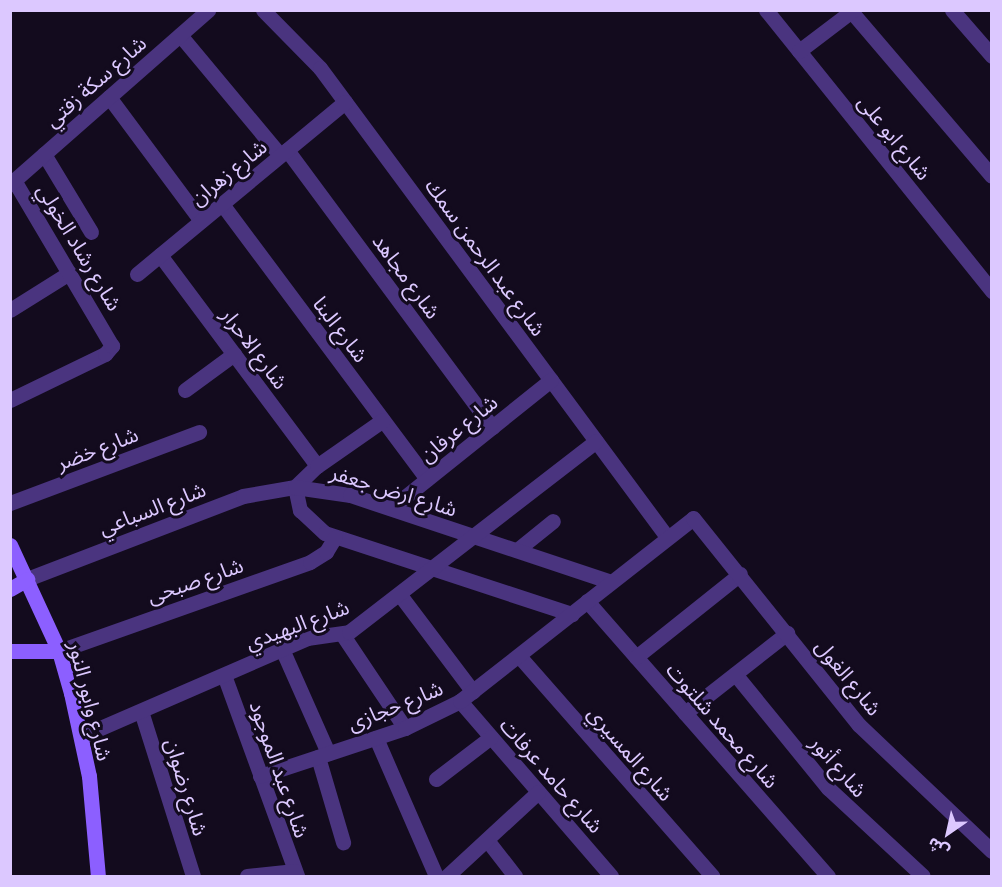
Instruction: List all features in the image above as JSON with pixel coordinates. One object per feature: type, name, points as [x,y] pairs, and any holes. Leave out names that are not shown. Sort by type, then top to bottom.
[{"type":"main road","name":"شارع وابور النور","points":[[10,545],[59,651],[82,736],[98,876]]},
{"type":"main road","points":[[10,589],[27,579]]},
{"type":"main road","points":[[10,651],[59,651]]},
{"type":"street","name":"شارع سكة زفتي","points":[[12,182],[208,10]]},
{"type":"street","name":"شارع عبد الرحمن سمك","points":[[263,10],[313,60],[667,537]]},
{"type":"street","name":"شارع ابو على","points":[[766,10],[992,291]]},
{"type":"street","points":[[952,10],[992,56]]},
{"type":"street","points":[[800,51],[851,11],[992,176]]},
{"type":"street","name":"شارع مجاهد","points":[[180,35],[284,153],[492,427]]},
{"type":"street","points":[[109,97],[201,221]]},
{"type":"street","name":"شارع زهران","points":[[137,274],[345,102]]},
{"type":"street","points":[[44,154],[91,231]]},
{"type":"street","name":"شارع رشاد الخولي","points":[[10,400],[105,354],[112,346],[109,335],[12,182]]},
{"type":"street","name":"شارع البنا","points":[[222,204],[427,479]]},
{"type":"street","name":"شارع الاحرار","points":[[160,255],[317,466]]},
{"type":"street","points":[[10,310],[69,273]]},
{"type":"street","points":[[185,390],[234,354]]},
{"type":"street","name":"شارع عرفان","points":[[391,508],[551,380]]},
{"type":"street","points":[[383,420],[317,466],[295,487],[296,499],[306,519],[335,537],[572,614]]},
{"type":"street","name":"شارع خضر","points":[[10,503],[199,432]]},
{"type":"street","name":"شارع البهيدي","points":[[82,736],[314,636],[342,634],[400,595],[477,537],[596,441]]},
{"type":"street","name":"شارع ارض جعفر","points":[[295,487],[336,491],[611,582]]},
{"type":"street","name":"شارع السباعي","points":[[27,579],[243,496],[295,487]]},
{"type":"street","name":"شارع حجازى","points":[[260,776],[405,728],[460,701],[688,520]]},
{"type":"street","name":"شارع الغول","points":[[688,520],[697,520],[865,732],[992,851]]},
{"type":"street","points":[[517,550],[553,521]]},
{"type":"street","name":"شارع صبحى","points":[[59,651],[310,562],[326,552],[335,537]]},
{"type":"street","points":[[636,657],[740,574]]},
{"type":"street","points":[[400,595],[473,692]]},
{"type":"street","name":"شارع محمد شلتوت","points":[[587,601],[828,876]]},
{"type":"street","points":[[685,713],[787,633]]},
{"type":"street","points":[[342,634],[405,728]]},
{"type":"street","points":[[282,649],[323,755],[343,842]]},
{"type":"street","name":"شارع المسيري","points":[[519,656],[712,876]]},
{"type":"street","name":"شارع أنور","points":[[735,674],[828,788],[923,876]]},
{"type":"street","name":"شارع عبد الموجود","points":[[224,675],[296,874]]},
{"type":"street","name":"شارع حامد عرفات","points":[[460,701],[611,876]]},
{"type":"street","name":"شارع رضوان","points":[[141,711],[193,876]]},
{"type":"street","points":[[436,780],[491,736]]},
{"type":"street","points":[[376,738],[436,876]]},
{"type":"street","points":[[447,876],[538,792]]},
{"type":"street","points":[[487,840],[515,876]]},
{"type":"street","points":[[247,876],[296,874]]}]
